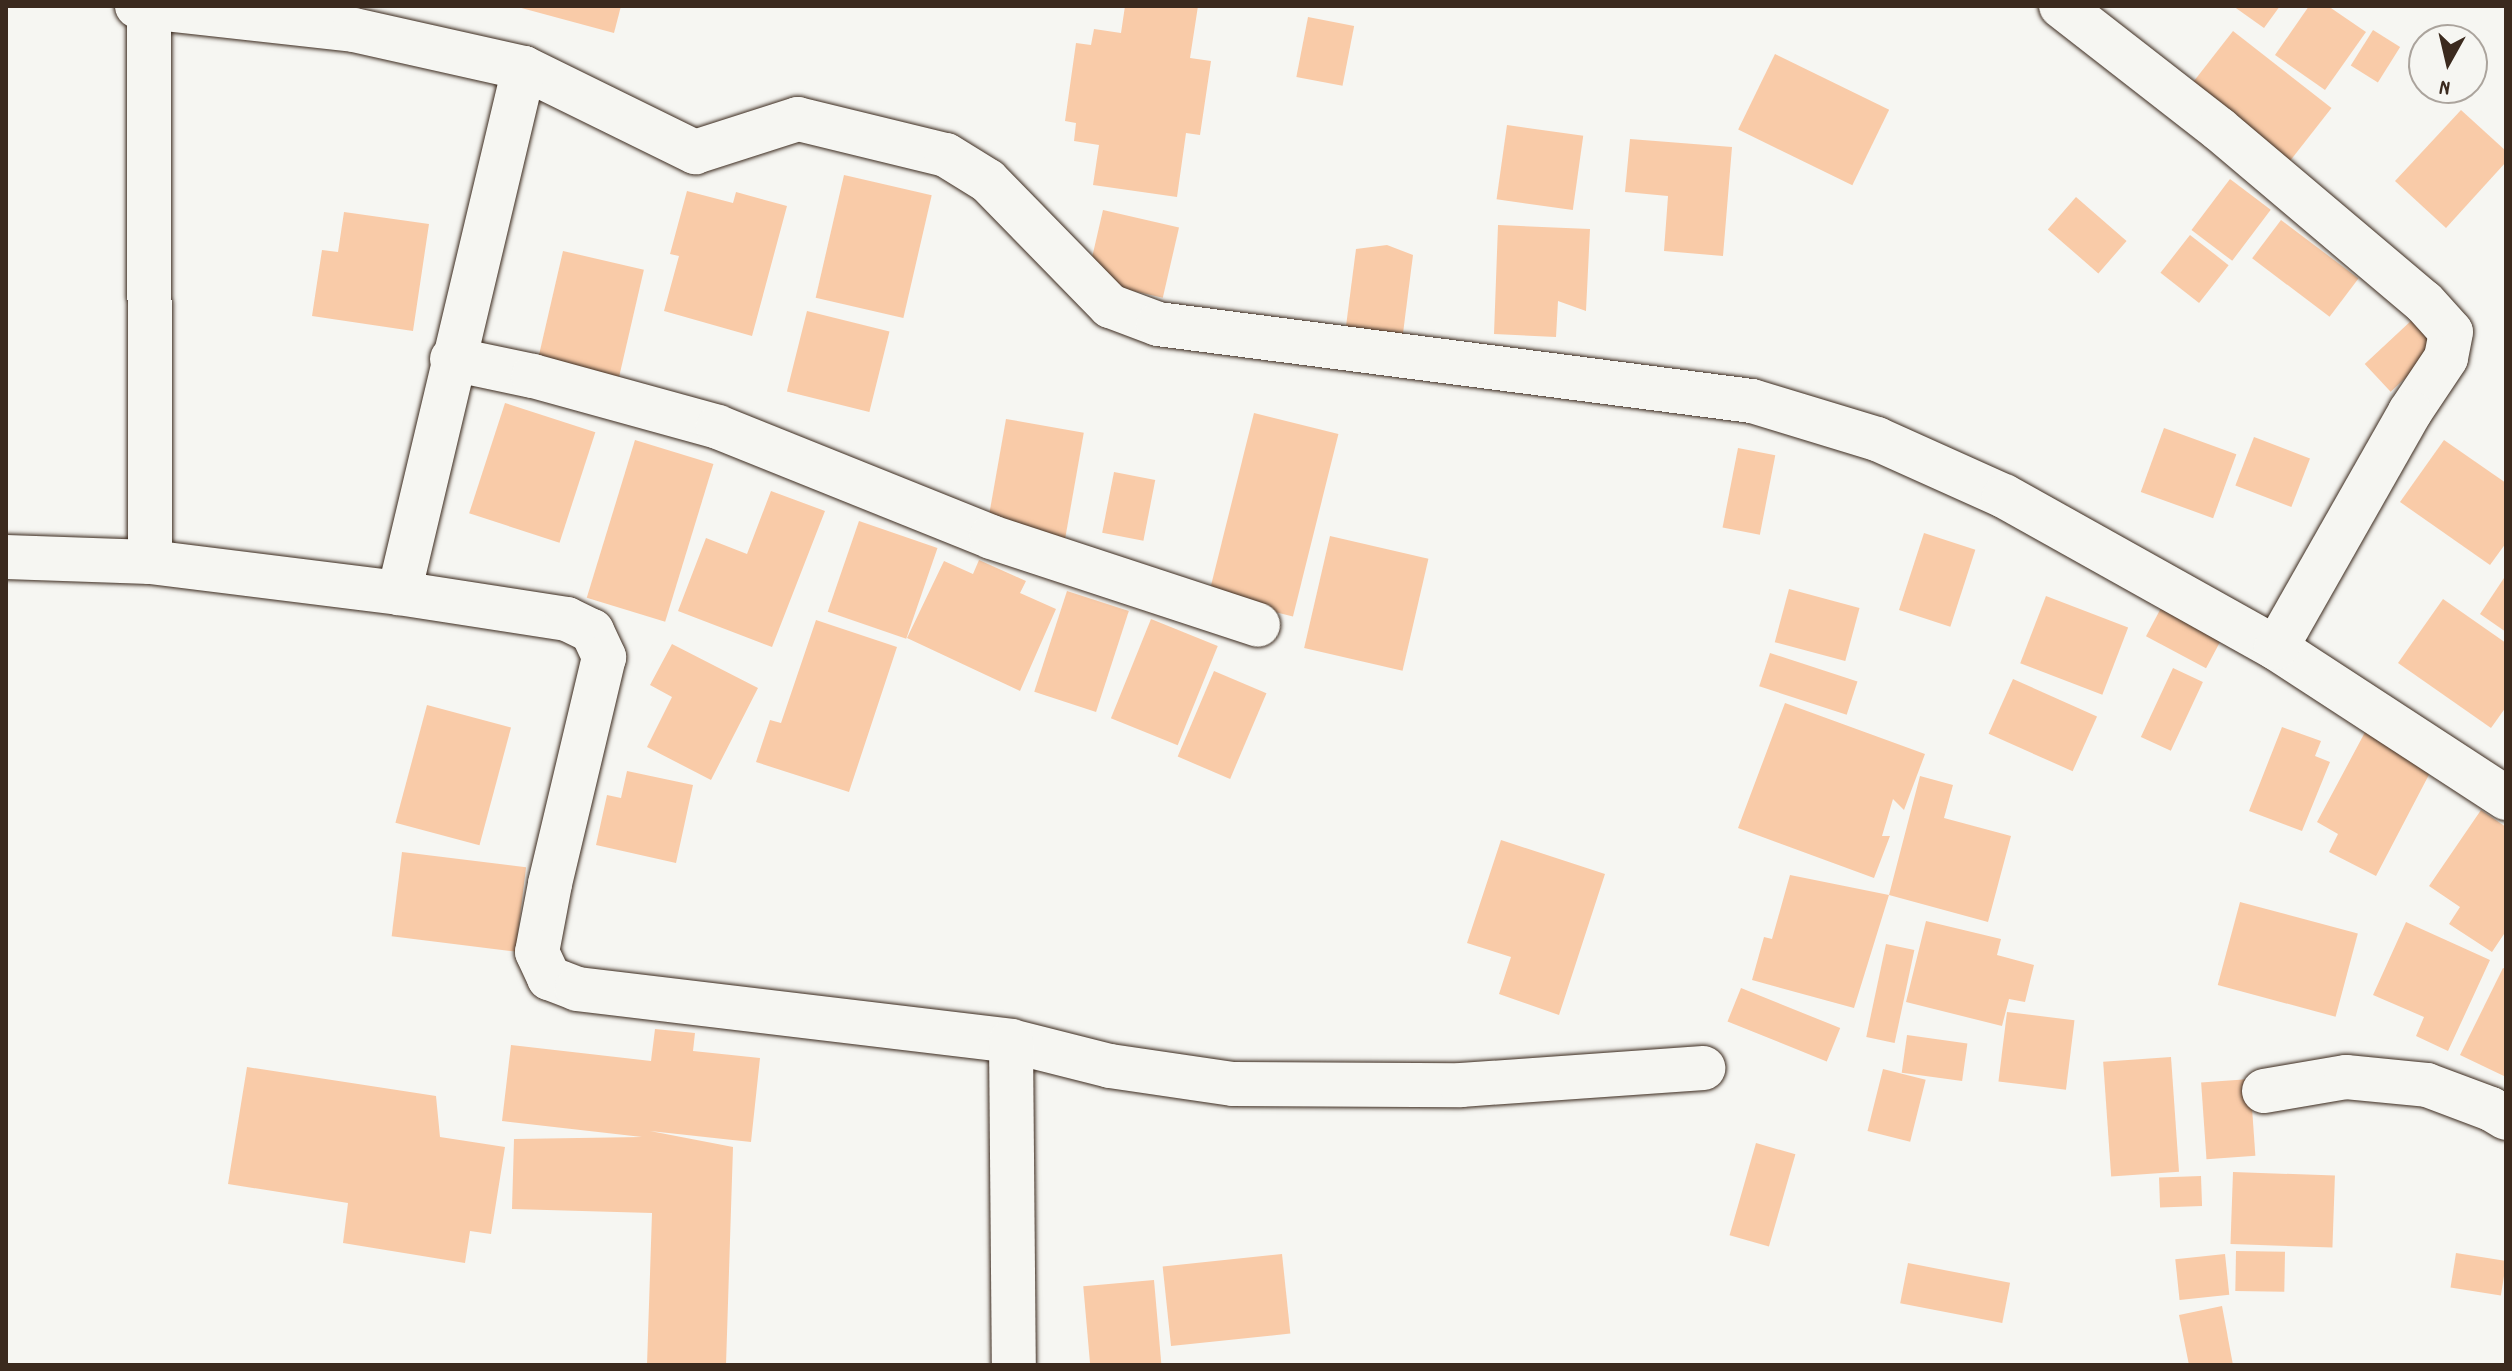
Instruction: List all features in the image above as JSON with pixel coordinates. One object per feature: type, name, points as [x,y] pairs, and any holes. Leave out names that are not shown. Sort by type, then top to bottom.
[{"type":"street","points":[[150,562],[145,6],[354,30],[524,68],[695,152],[798,119],[946,155],[988,181],[1110,306],[1158,324],[1752,401],[1877,439],[2004,496],[2276,648],[2506,798]]},
{"type":"street","points":[[2061,6],[2219,129],[2424,302],[2451,332],[2446,358],[2410,412],[2276,648]]},
{"type":"street","points":[[399,593],[452,359],[524,68]]},
{"type":"street","points":[[452,359],[533,376],[718,427],[991,537],[1258,625]]},
{"type":"street","points":[[6,557],[150,562],[399,593],[567,619],[592,631],[604,657],[537,952],[549,978],[577,989],[1011,1041],[1110,1066],[1233,1084],[1461,1085],[1703,1068]]},
{"type":"street","points":[[1011,1041],[1014,1365]]},
{"type":"street","points":[[2264,1091],[2346,1077],[2427,1085],[2491,1109],[2506,1118]]},
{"type":"building","points":[[514,6],[621,6],[614,33]]},
{"type":"building","points":[[1125,6],[1198,6],[1190,58],[1211,61],[1200,135],[1186,133],[1177,197],[1093,185],[1099,145],[1074,141],[1076,123],[1065,121],[1076,43],[1091,45],[1094,29],[1121,33]]},
{"type":"building","points":[[2233,6],[2280,6],[2264,28]]},
{"type":"building","points":[[2309,6],[2328,6],[2366,32],[2325,90],[2275,55]]},
{"type":"building","points":[[1308,17],[1354,26],[1342,86],[1296,77]]},
{"type":"building","points":[[2373,30],[2400,47],[2378,83],[2351,66]]},
{"type":"building","points":[[2233,31],[2332,108],[2288,163],[2190,86]]},
{"type":"building","points":[[1775,54],[1889,110],[1852,185],[1738,129]]},
{"type":"building","points":[[2461,110],[2506,151],[2506,162],[2446,228],[2395,181]]},
{"type":"building","points":[[1507,125],[1583,136],[1573,210],[1497,199]]},
{"type":"building","points":[[1630,139],[1732,147],[1723,256],[1664,251],[1668,196],[1625,192]]},
{"type":"building","points":[[844,175],[932,195],[903,318],[816,298]]},
{"type":"building","points":[[2230,179],[2271,210],[2232,261],[2191,230]]},
{"type":"building","points":[[687,191],[733,203],[736,192],[787,206],[752,336],[664,311],[679,256],[670,254]]},
{"type":"building","points":[[2076,197],[2127,241],[2098,273],[2048,229]]},
{"type":"building","points":[[1103,210],[1179,228],[1163,298],[1087,280]]},
{"type":"building","points":[[344,212],[429,224],[413,331],[312,316],[322,250],[338,252]]},
{"type":"building","points":[[2281,220],[2358,278],[2330,317],[2252,258]]},
{"type":"building","points":[[1498,225],[1590,229],[1586,311],[1558,301],[1556,337],[1494,334]]},
{"type":"building","points":[[2190,235],[2229,265],[2199,303],[2160,273]]},
{"type":"building","points":[[1387,245],[1413,255],[1402,341],[1345,334],[1356,249]]},
{"type":"building","points":[[563,251],[644,270],[615,395],[534,377]]},
{"type":"building","points":[[807,311],[889,332],[869,412],[787,392]]},
{"type":"building","points":[[2413,319],[2439,347],[2391,392],[2365,364]]},
{"type":"building","points":[[505,403],[595,432],[560,543],[469,513]]},
{"type":"building","points":[[1254,413],[1338,434],[1293,616],[1209,595]]},
{"type":"building","points":[[1006,419],[1084,433],[1065,542],[987,528]]},
{"type":"building","points":[[2164,428],[2236,454],[2213,518],[2141,492]]},
{"type":"building","points":[[2254,437],[2310,459],[2291,507],[2235,486]]},
{"type":"building","points":[[635,440],[713,464],[665,622],[587,598]]},
{"type":"building","points":[[2444,440],[2506,483],[2506,543],[2490,565],[2400,502]]},
{"type":"building","points":[[1738,448],[1775,455],[1760,535],[1723,528]]},
{"type":"building","points":[[1114,472],[1155,480],[1143,541],[1102,533]]},
{"type":"building","points":[[771,491],[825,511],[772,647],[678,611],[706,538],[747,554]]},
{"type":"building","points":[[859,521],[937,548],[906,639],[828,612]]},
{"type":"building","points":[[1924,533],[1975,550],[1950,627],[1899,610]]},
{"type":"building","points":[[1330,536],[1428,559],[1403,671],[1304,648]]},
{"type":"building","points":[[979,560],[1026,581],[1020,593],[1056,609],[1020,691],[907,638],[944,561],[973,574]]},
{"type":"building","points":[[2506,575],[2506,632],[2480,614]]},
{"type":"building","points":[[1789,589],[1860,608],[1845,661],[1775,642]]},
{"type":"building","points":[[1067,591],[1129,611],[1096,712],[1034,692]]},
{"type":"building","points":[[2169,593],[2229,625],[2206,668],[2146,636]]},
{"type":"building","points":[[2046,596],[2128,628],[2102,695],[2020,663]]},
{"type":"building","points":[[2443,599],[2506,643],[2506,707],[2491,728],[2398,663]]},
{"type":"building","points":[[1151,619],[1218,646],[1178,745],[1111,718]]},
{"type":"building","points":[[816,620],[897,647],[849,792],[756,762],[770,720],[781,723]]},
{"type":"building","points":[[672,644],[758,688],[711,780],[647,747],[672,697],[650,685]]},
{"type":"building","points":[[1770,653],[1857,681],[1847,715],[1759,686]]},
{"type":"building","points":[[2173,668],[2203,682],[2171,751],[2141,737]]},
{"type":"building","points":[[1214,671],[1266,693],[1230,779],[1178,757]]},
{"type":"building","points":[[2013,679],[2097,716],[2073,771],[1989,734]]},
{"type":"building","points":[[1785,703],[1925,754],[1904,810],[1893,799],[1882,836],[1890,836],[1874,878],[1738,828]]},
{"type":"building","points":[[427,705],[511,728],[479,845],[395,823]]},
{"type":"building","points":[[2371,721],[2433,767],[2376,876],[2329,852],[2338,834],[2317,822]]},
{"type":"building","points":[[2282,727],[2321,741],[2315,756],[2330,762],[2302,831],[2249,811]]},
{"type":"building","points":[[627,771],[693,785],[676,863],[596,845],[607,795],[621,798]]},
{"type":"building","points":[[1920,776],[1953,785],[1944,818],[2011,836],[1988,922],[1889,895]]},
{"type":"building","points":[[2481,810],[2506,827],[2506,931],[2492,952],[2449,924],[2460,907],[2429,886]]},
{"type":"building","points":[[1501,840],[1605,874],[1559,1015],[1499,994],[1511,957],[1467,943]]},
{"type":"building","points":[[402,852],[526,867],[516,952],[392,936]]},
{"type":"building","points":[[1790,875],[1889,895],[1854,1008],[1752,980],[1764,937],[1772,939]]},
{"type":"building","points":[[2240,902],[2358,934],[2336,1017],[2218,985]]},
{"type":"building","points":[[1926,921],[2001,939],[1997,955],[2034,965],[2025,1002],[2009,999],[2002,1026],[1906,1002]]},
{"type":"building","points":[[2406,922],[2490,960],[2448,1051],[2416,1036],[2424,1017],[2373,995]]},
{"type":"building","points":[[1886,944],[1914,950],[1895,1043],[1866,1037]]},
{"type":"building","points":[[2503,968],[2506,969],[2506,1077],[2460,1055]]},
{"type":"building","points":[[1741,988],[1840,1028],[1827,1061],[1728,1021]]},
{"type":"building","points":[[2007,1012],[2074,1020],[2066,1090],[1998,1081]]},
{"type":"building","points":[[655,1029],[695,1033],[693,1051],[760,1058],[751,1142],[650,1131],[733,1147],[726,1365],[647,1365],[652,1213],[512,1209],[514,1139],[642,1137],[502,1121],[511,1045],[651,1061]]},
{"type":"building","points":[[1907,1035],[1967,1043],[1962,1081],[1902,1073]]},
{"type":"building","points":[[2171,1057],[2179,1172],[2111,1176],[2103,1062]]},
{"type":"building","points":[[247,1067],[436,1096],[440,1137],[505,1147],[491,1234],[470,1231],[465,1263],[343,1243],[348,1203],[228,1184]]},
{"type":"building","points":[[1883,1069],[1926,1080],[1910,1142],[1868,1131]]},
{"type":"building","points":[[2250,1079],[2255,1156],[2206,1159],[2201,1082]]},
{"type":"building","points":[[1756,1143],[1795,1154],[1769,1247],[1730,1235]]},
{"type":"building","points":[[2233,1172],[2335,1176],[2332,1248],[2230,1244]]},
{"type":"building","points":[[2201,1176],[2202,1206],[2160,1207],[2159,1177]]},
{"type":"building","points":[[2236,1251],[2285,1252],[2284,1292],[2235,1291]]},
{"type":"building","points":[[2456,1253],[2506,1261],[2501,1296],[2451,1288]]},
{"type":"building","points":[[1282,1254],[1290,1334],[1171,1346],[1163,1267]]},
{"type":"building","points":[[2225,1254],[2229,1295],[2180,1300],[2175,1259]]},
{"type":"building","points":[[1908,1263],[2010,1283],[2002,1323],[1900,1303]]},
{"type":"building","points":[[1154,1280],[1161,1365],[1090,1365],[1083,1286]]},
{"type":"building","points":[[2222,1306],[2233,1365],[2189,1365],[2179,1315]]}]
